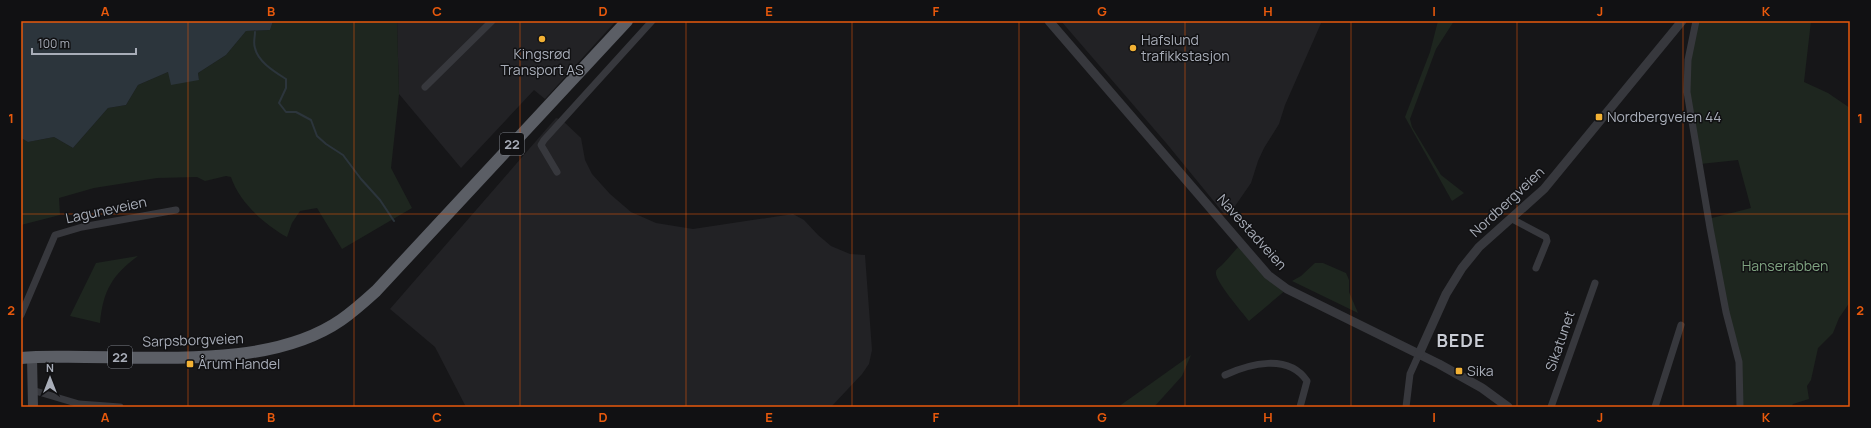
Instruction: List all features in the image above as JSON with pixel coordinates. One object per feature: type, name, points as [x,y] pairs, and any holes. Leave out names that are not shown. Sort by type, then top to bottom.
[{"type":"highway","name":"Sarpsborgveien","points":[[25,356],[216,356],[253,352],[308,337],[341,320],[360,306],[399,267],[627,21]]},
{"type":"main road","points":[[25,356],[32,390],[33,407]]},
{"type":"street","points":[[426,87],[492,21]]},
{"type":"street","points":[[557,172],[543,150],[542,145],[544,140],[652,21]]},
{"type":"street","name":"Navestadveien","points":[[1049,21],[1268,275],[1287,289],[1419,354],[1470,381],[1497,404],[1508,407]]},
{"type":"street","name":"Nordbergveien","points":[[1406,407],[1410,374],[1446,294],[1462,268],[1479,247],[1544,189],[1682,21]]},
{"type":"street","points":[[1696,21],[1688,60],[1687,92],[1726,312],[1739,362],[1740,407]]},
{"type":"street","name":"Laguneveien","points":[[21,315],[55,235],[82,227],[176,210]]},
{"type":"street","points":[[1512,219],[1546,238],[1547,242],[1536,268]]},
{"type":"street","name":"Sikatunet","points":[[1551,407],[1595,283]]},
{"type":"street","points":[[1655,407],[1681,326]]},
{"type":"street","points":[[1224,375],[1255,364],[1284,365],[1292,367],[1303,375],[1307,381],[1300,407]]},
{"type":"street","points":[[32,390],[79,404],[120,407]]},
{"type":"shaded area","points":[[21,21],[273,21],[270,30],[246,31],[226,55],[198,73],[199,80],[171,85],[168,72],[138,85],[126,105],[108,108],[73,148],[54,137],[28,142],[21,138]]},
{"type":"shaded area","points":[[397,21],[616,21],[545,99],[534,90],[461,168],[399,94]]},
{"type":"shaded area","points":[[1061,21],[1322,21],[1285,105],[1279,124],[1258,161],[1251,183],[1233,209],[1225,215],[1167,144]]},
{"type":"shaded area","points":[[556,118],[562,120],[581,138],[585,160],[592,174],[610,194],[631,212],[656,223],[693,229],[793,214],[804,220],[831,246],[850,254],[865,255],[872,350],[869,364],[862,374],[831,407],[466,407],[435,347],[390,309]]},
{"type":"green space","points":[[273,21],[397,21],[399,94],[391,168],[412,208],[342,249],[317,208],[300,211],[292,223],[287,237],[278,232],[253,212],[240,195],[231,177],[226,176],[205,181],[197,177],[157,178],[94,188],[59,198],[60,215],[21,225],[21,138],[28,142],[54,137],[73,148],[108,108],[126,105],[138,85],[168,72],[199,80],[198,73],[226,55],[246,31],[270,30]]},
{"type":"green space","points":[[1438,21],[1454,21],[1436,49],[1410,119],[1412,127],[1441,175],[1464,193],[1452,201],[1405,117],[1430,52]]},
{"type":"green space","name":"Hanserabben","points":[[1696,21],[1811,21],[1804,82],[1828,93],[1850,108],[1850,302],[1839,318],[1833,333],[1818,348],[1811,380],[1807,386],[1809,399],[1793,404],[1791,407],[1740,407],[1739,362],[1708,219],[1751,208],[1738,160],[1700,164],[1687,92]]},
{"type":"green space","points":[[1241,244],[1287,289],[1249,321],[1219,282],[1216,272],[1217,269]]},
{"type":"green space","points":[[138,256],[115,277],[110,285],[106,293],[101,312],[100,323],[70,316],[96,263]]},
{"type":"green space","points":[[1315,263],[1323,263],[1346,273],[1349,280],[1349,292],[1358,313],[1292,281],[1301,276]]},
{"type":"green space","points":[[1191,355],[1182,376],[1154,407],[1118,407]]},
{"type":"waterway","points":[[255,32],[254,46],[260,58],[263,62],[286,79],[286,88],[279,103],[286,112],[296,112],[311,120],[317,136],[343,155],[361,179],[380,200],[394,221]]},
{"type":"place","name":"Kingsrød Transport AS","points":[[542,39]]},
{"type":"place","name":"Hafslund trafikkstasjon","points":[[1133,48]]},
{"type":"place","name":"Nordbergveien 44","points":[[1599,117]]},
{"type":"place","name":"Årum Handel","points":[[190,364]]},
{"type":"place","name":"Sika","points":[[1459,371]]},
{"type":"district","name":"BEDE","points":[[1461,341]]}]
